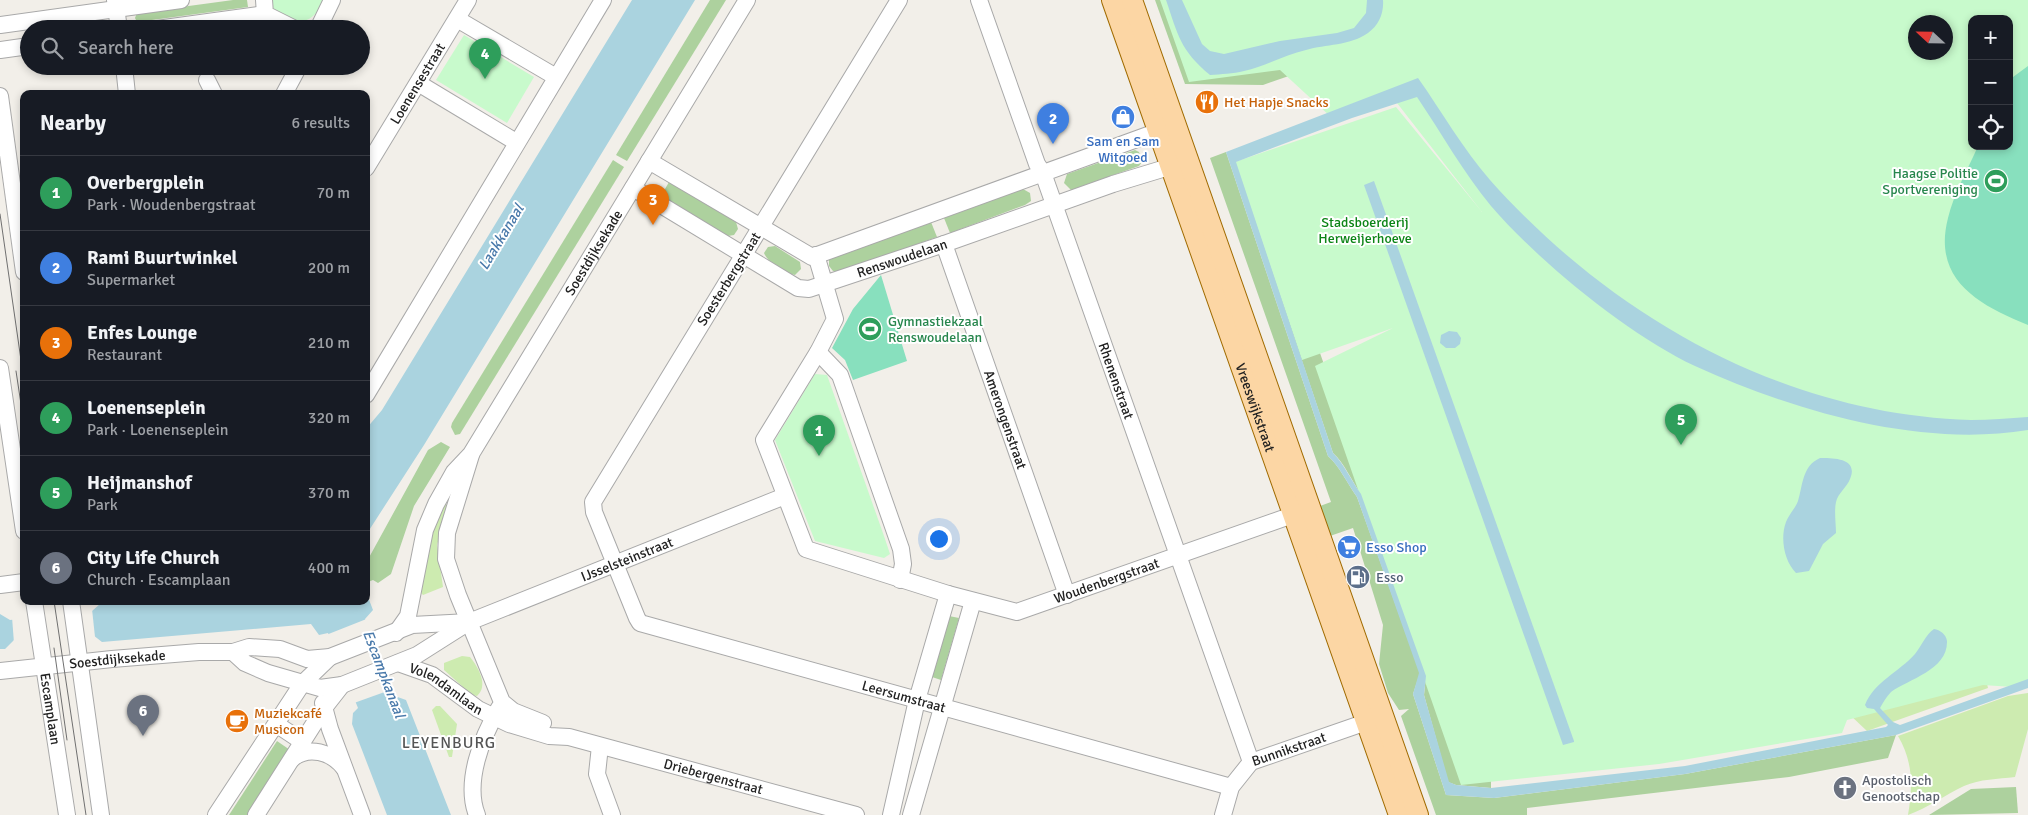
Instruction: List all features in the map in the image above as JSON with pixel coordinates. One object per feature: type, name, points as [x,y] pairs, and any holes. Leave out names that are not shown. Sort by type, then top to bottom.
[{"type":"main road","name":"Vreeswijkstraat","points":[[1112,0],[1167,128],[1180,164],[1374,719],[1399,815]]},
{"type":"main road","name":"Vreeswijkstraat","points":[[1132,0],[1167,128]]},
{"type":"main road","name":"Vreeswijkstraat","points":[[1374,719],[1418,815]]},
{"type":"street","points":[[29,20],[116,5],[181,0]]},
{"type":"street","points":[[322,20],[332,0]]},
{"type":"street","name":"Loenensestraat","points":[[370,156],[418,83],[468,0]]},
{"type":"street","points":[[370,387],[603,0]]},
{"type":"street","name":"Soestdijksekade","points":[[0,671],[199,652],[233,652],[249,647],[280,649],[307,660],[333,656],[389,636],[412,625],[469,622],[446,559],[447,534],[472,454],[747,0]]},
{"type":"street","name":"Soesterbergstraat","points":[[616,564],[594,512],[593,502],[899,0]]},
{"type":"street","name":"Rhenenstraat","points":[[979,0],[1037,164],[1043,173],[1251,762]]},
{"type":"street","points":[[116,5],[118,20]]},
{"type":"street","points":[[201,20],[264,7],[282,20]]},
{"type":"street","points":[[457,20],[556,77]]},
{"type":"street","points":[[0,25],[20,22]]},
{"type":"street","points":[[0,50],[20,47]]},
{"type":"street","points":[[125,75],[127,90]]},
{"type":"street","points":[[286,90],[294,75]]},
{"type":"street","points":[[418,83],[516,142]]},
{"type":"street","points":[[0,96],[20,243]]},
{"type":"street","points":[[648,161],[812,257],[1167,128]]},
{"type":"street","name":"Renswoudelaan","points":[[632,188],[798,288],[809,289],[826,285],[1054,205],[1180,164]]},
{"type":"street","name":"Amerongenstraat","points":[[944,244],[1067,595]]},
{"type":"street","name":"Woudenbergstraat","points":[[816,255],[835,319],[818,352],[764,440],[806,549],[900,580],[1017,612],[1302,512]]},
{"type":"street","points":[[818,352],[840,375],[901,549],[903,564],[900,580]]},
{"type":"street","points":[[0,368],[20,504]]},
{"type":"street","name":"Soestdijksekade","points":[[389,636],[408,616],[425,530],[436,504],[454,472],[472,454]]},
{"type":"street","name":"IJsselsteinstraat","points":[[469,622],[785,496]]},
{"type":"street","name":"Leersumstraat","points":[[616,564],[640,623],[1231,787]]},
{"type":"street","points":[[0,585],[20,582]]},
{"type":"street","points":[[890,815],[918,700],[948,594]]},
{"type":"street","points":[[911,815],[973,601]]},
{"type":"street","points":[[69,605],[76,639],[101,815]]},
{"type":"street","name":"Escamplaan","points":[[35,607],[66,815]]},
{"type":"street","points":[[233,652],[245,663],[302,684],[320,688],[344,684],[426,651],[469,622],[502,702],[475,764],[473,805],[477,815]]},
{"type":"street","name":"Soestdijksekade","points":[[302,684],[333,656]]},
{"type":"street","name":"Volendamlaan","points":[[394,664],[417,668],[432,675],[478,709],[494,717]]},
{"type":"street","points":[[216,815],[302,684]]},
{"type":"street","points":[[256,815],[292,760],[309,747],[324,708],[344,684]]},
{"type":"street","points":[[320,688],[324,708],[362,815]]},
{"type":"street","name":"Driebergenstraat","points":[[502,702],[513,711],[554,727],[569,737]]},
{"type":"street","name":"Driebergenstraat","points":[[494,717],[549,736],[569,737],[856,815]]},
{"type":"street","name":"Bunnikstraat","points":[[1223,815],[1231,787],[1251,762],[1374,719]]},
{"type":"street","points":[[276,724],[309,747],[334,758],[346,770]]},
{"type":"street","points":[[600,746],[597,774],[612,815]]},
{"type":"green space","points":[[233,0],[247,0],[248,7],[152,20],[136,20],[137,13]]},
{"type":"green space","points":[[269,0],[326,0],[320,9],[307,20],[292,20],[279,14],[271,7]]},
{"type":"green space","points":[[710,0],[726,0],[627,161],[616,155]]},
{"type":"green space","points":[[1155,0],[1166,0],[1358,52],[1263,85],[1185,84]]},
{"type":"green space","name":"Stadsboerderij Herweijerhoeve","points":[[1160,0],[2028,0],[2028,688],[1983,685],[1847,720],[1842,733],[1659,764],[1461,785],[1315,366],[1393,328],[1302,360],[1235,162],[1396,107],[1482,212],[1397,103],[1331,117],[1280,70],[1189,82]]},
{"type":"green space","points":[[464,35],[534,77],[507,123],[436,80]]},
{"type":"green space","name":"Haagse Politie Sportvereniging","points":[[2028,66],[2028,325],[1993,309],[1977,299],[1964,287],[1953,274],[1947,258],[1945,240],[1948,218],[1954,199],[1976,150],[2013,150],[2013,77]]},
{"type":"green space","points":[[1135,150],[1139,152],[1142,162],[1139,166],[1071,190],[1064,183],[1067,174]]},
{"type":"green space","points":[[1226,152],[1328,456],[1340,470],[1357,497],[1420,673],[1413,694],[1446,795],[1494,798],[1685,774],[1896,735],[1888,758],[1789,777],[1527,808],[1527,815],[1436,815],[1401,716],[1409,709],[1399,710],[1388,693],[1379,664],[1383,625],[1353,528],[1330,536],[1320,506],[1331,502],[1210,158]]},
{"type":"green space","points":[[613,160],[624,167],[460,434],[455,435],[451,427],[452,423]]},
{"type":"green space","points":[[1235,162],[1320,353],[1373,505],[1491,770],[1491,788],[1456,785],[1448,782],[1424,695],[1426,676],[1361,494],[1333,453]]},
{"type":"green space","points":[[669,182],[736,222],[738,229],[734,235],[728,236],[661,196]]},
{"type":"green space","points":[[1023,189],[1030,193],[1031,201],[1025,205],[950,233],[944,218]]},
{"type":"green space","points":[[931,222],[937,237],[839,272],[833,271],[829,266],[829,260],[834,257]]},
{"type":"green space","points":[[775,246],[800,262],[801,269],[795,275],[777,267],[766,257],[764,253],[768,247]]},
{"type":"green space","name":"Gymnastiekzaal Renswoudelaan","points":[[881,275],[907,361],[853,380],[845,360],[832,348],[853,309]]},
{"type":"green space","points":[[815,374],[827,375],[890,554],[884,558],[815,541],[775,440]]},
{"type":"green space","points":[[441,442],[450,447],[414,506],[391,574],[378,583],[373,580],[370,581],[370,556],[428,450]]},
{"type":"green space","points":[[445,504],[448,505],[437,545],[443,587],[423,595],[421,593],[429,540]]},
{"type":"green space","points":[[949,616],[959,618],[941,680],[932,677]]},
{"type":"green space","points":[[462,656],[470,657],[481,676],[482,687],[477,696],[472,695],[444,670],[444,663]]},
{"type":"green space","points":[[1985,675],[1988,688],[1867,731],[1849,714]]},
{"type":"green space","points":[[2028,693],[2028,729],[2015,777],[1970,784],[1908,815],[1911,794],[1909,765],[1907,755],[1898,736],[2008,696]]},
{"type":"green space","points":[[436,706],[440,706],[457,724],[452,757],[449,757],[432,710]]},
{"type":"green space","points":[[277,741],[290,750],[248,815],[229,815]]},
{"type":"green space","points":[[2016,787],[2018,813],[1929,815],[1971,789]]},
{"type":"water","name":"Laakkanaal","points":[[632,0],[695,0],[424,445],[370,529],[370,424],[382,410]]},
{"type":"water","points":[[1166,0],[1182,0],[1202,44],[1210,51],[1224,54],[1280,41],[1337,33],[1354,28],[1366,13],[1367,0],[1383,0],[1383,5],[1382,14],[1375,26],[1361,37],[1298,52],[1244,71],[1210,75],[1186,50],[1177,33]]},
{"type":"water","points":[[1418,78],[1480,168],[1538,229],[1590,275],[1647,315],[1706,350],[1769,378],[1835,400],[1902,414],[1971,420],[2028,417],[2028,430],[1986,434],[1944,434],[1901,430],[1858,422],[1773,398],[1695,366],[1670,353],[1614,317],[1586,295],[1559,273],[1511,227],[1491,206],[1471,180],[1417,97],[1352,118],[1236,162],[1333,453],[1361,494],[1426,676],[1424,695],[1449,782],[1456,785],[1491,788],[1685,766],[1886,727],[1888,725],[1874,709],[1867,708],[1865,705],[1874,690],[1915,654],[1928,634],[1934,629],[1944,634],[1947,641],[1946,651],[1941,659],[1926,673],[1899,687],[1888,696],[1880,708],[1893,722],[1900,725],[2028,679],[2028,688],[1896,735],[1685,774],[1494,798],[1446,795],[1413,694],[1419,673],[1357,497],[1340,470],[1328,456],[1226,152]]},
{"type":"water","points":[[1374,181],[1574,742],[1563,745],[1364,185]]},
{"type":"water","points":[[1449,331],[1457,332],[1461,338],[1460,344],[1455,348],[1446,348],[1440,343],[1441,335]]},
{"type":"water","points":[[1820,458],[1838,459],[1848,463],[1852,472],[1849,482],[1836,502],[1836,533],[1823,544],[1809,571],[1796,573],[1784,549],[1784,528],[1798,501],[1806,471],[1814,461]]},
{"type":"water","name":"Escampkanaal","points":[[370,602],[373,610],[365,619],[392,695],[406,700],[451,815],[387,815],[352,724],[353,713],[358,708],[328,633],[319,635],[311,624],[102,642],[93,635],[14,640],[5,649],[0,649],[0,614],[10,620],[92,611],[99,605],[370,605]]},
{"type":"pier","points":[[92,609],[95,637],[14,643],[12,617]]},
{"type":"pier","points":[[369,618],[367,620],[393,689],[354,703],[326,635]]},
{"type":"tram line","points":[[0,214],[20,353]]},
{"type":"tram line","points":[[16,371],[20,398]]},
{"type":"tram line","points":[[55,605],[86,815]]},
{"type":"tram line","points":[[54,648],[67,740]]},
{"type":"place","name":"Loenenseplein","points":[[485,79]]},
{"type":"place","name":"Het Hapje Snacks","points":[[1207,102]]},
{"type":"place","name":"Sam en Sam Witgoed","points":[[1123,117]]},
{"type":"place","name":"Rami Buurtwinkel","points":[[1053,144]]},
{"type":"place","name":"Haagse Politie Sportvereniging","points":[[1996,181]]},
{"type":"place","name":"Enfes Lounge","points":[[653,225]]},
{"type":"place","name":"Gymnastiekzaal Renswoudelaan","points":[[870,329]]},
{"type":"place","name":"Heijmanshof","points":[[1681,445]]},
{"type":"place","name":"Overbergplein","points":[[819,456]]},
{"type":"place","name":"Esso Shop","points":[[1349,547]]},
{"type":"place","name":"Esso","points":[[1358,577]]},
{"type":"place","name":"Muziekcafé Musicon","points":[[237,721]]},
{"type":"place","name":"City Life Church","points":[[143,736]]},
{"type":"place","name":"Apostolisch Genootschap","points":[[1845,788]]},
{"type":"district","name":"LEYENBURG","points":[[449,743]]}]
